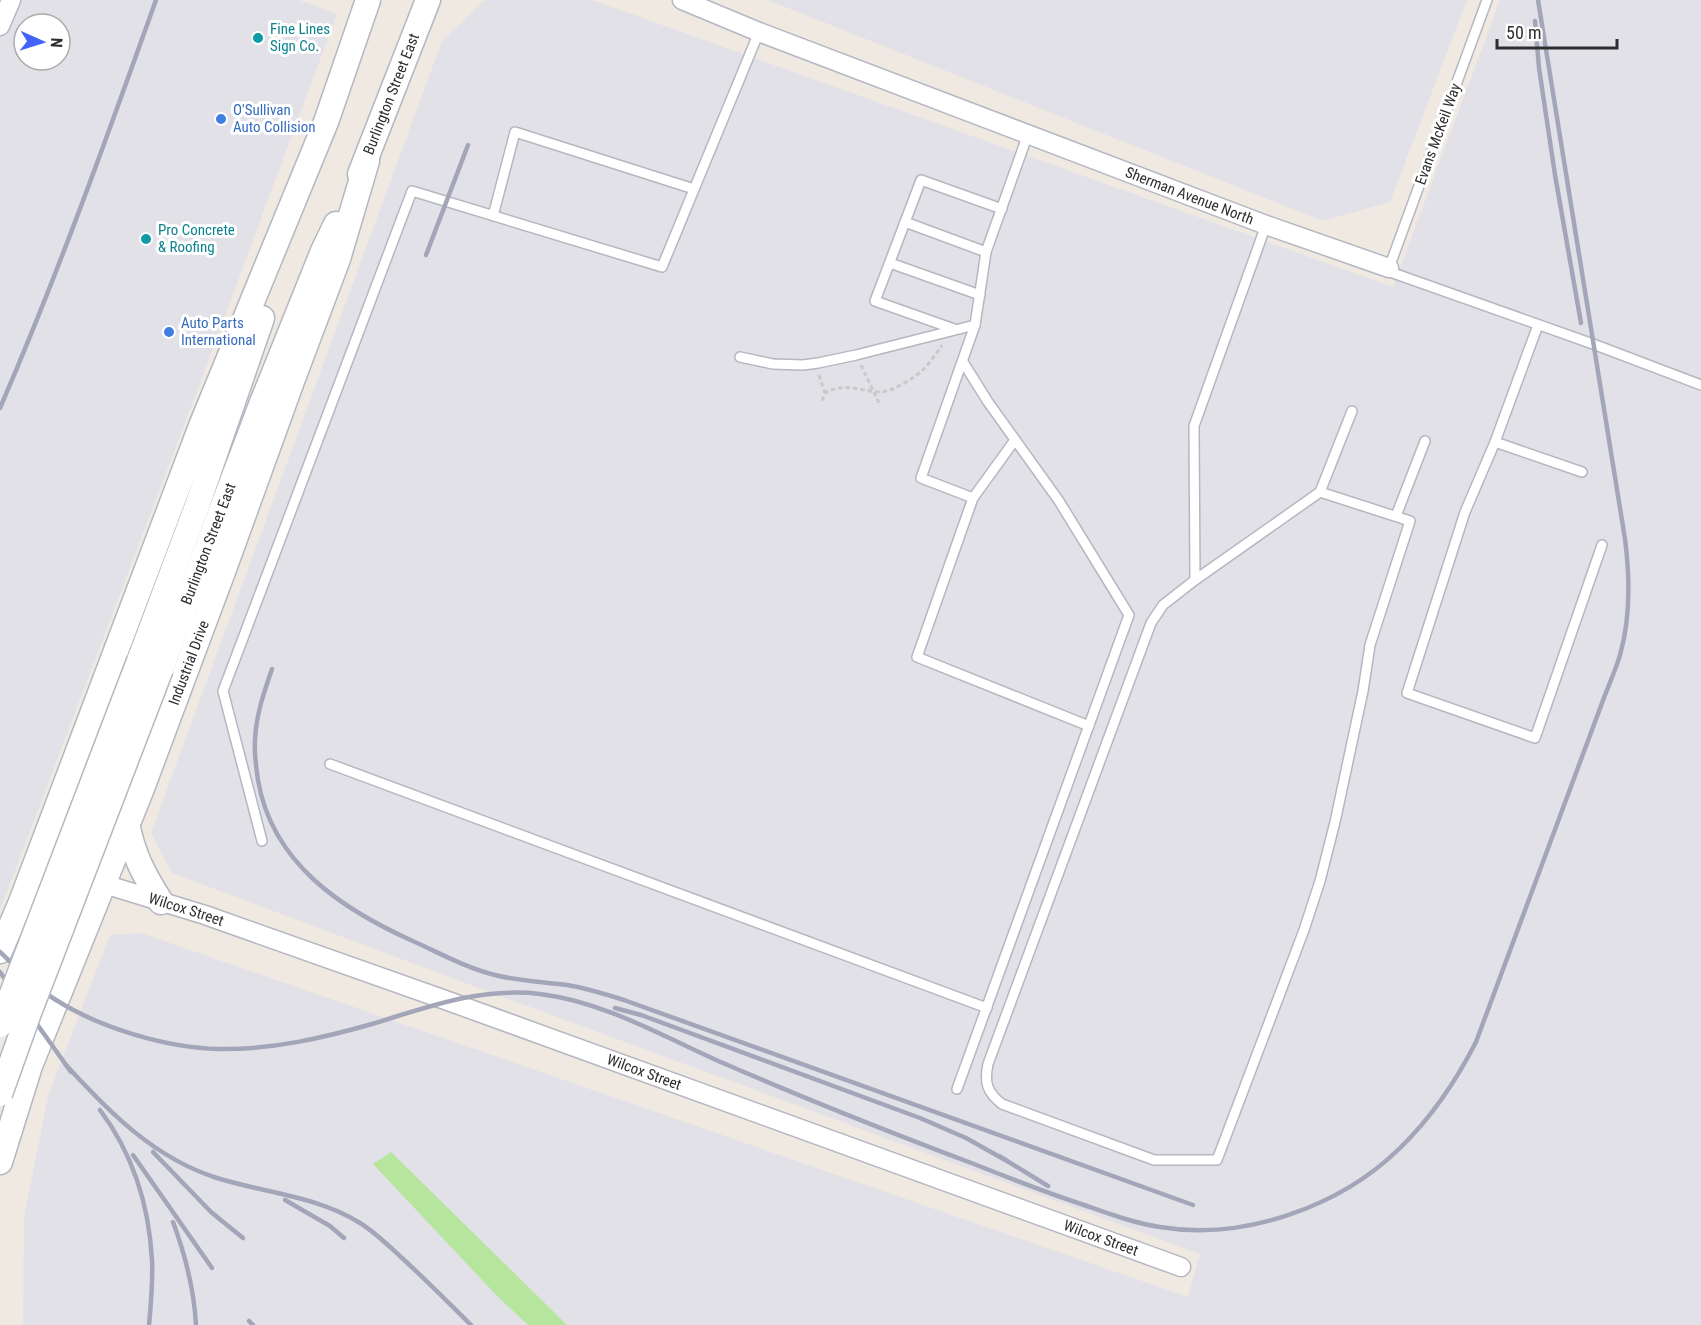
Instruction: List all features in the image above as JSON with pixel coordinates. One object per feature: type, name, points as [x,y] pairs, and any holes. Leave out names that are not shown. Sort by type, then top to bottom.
[{"type":"main road","name":"Burlington Street East","points":[[0,951],[201,426],[326,122],[368,0]]},
{"type":"main road","name":"Burlington Street East","points":[[0,1025],[261,405],[323,251],[367,161],[428,0]]},
{"type":"main road","points":[[414,39],[438,0]]},
{"type":"main road","name":"Burlington Street East","points":[[0,1094],[150,665],[211,467],[319,153],[326,122]]},
{"type":"main road","name":"Industrial Drive","points":[[0,1162],[48,1017],[141,791],[338,259],[367,161]]},
{"type":"main road","points":[[61,795],[64,823],[79,857],[104,884]]},
{"type":"main road","points":[[127,823],[141,870],[161,902]]},
{"type":"main road","points":[[16,914],[37,900],[66,889],[104,884]]},
{"type":"street","points":[[0,26],[10,0]]},
{"type":"street","name":"Sherman Avenue North","points":[[682,0],[759,32],[1266,225],[1389,268]]},
{"type":"street","name":"Wilcox Street","points":[[104,884],[205,915],[1181,1267]]},
{"type":"lane","name":"Evans McKeil Way","points":[[1389,268],[1487,0]]},
{"type":"lane","points":[[262,841],[223,691],[412,191],[662,267],[759,32]]},
{"type":"lane","points":[[493,216],[515,132],[694,189]]},
{"type":"lane","points":[[973,498],[921,478],[975,325],[986,252],[1028,134]]},
{"type":"lane","points":[[954,329],[875,301],[921,180],[1002,209]]},
{"type":"lane","points":[[905,222],[986,252]]},
{"type":"lane","points":[[1195,580],[1194,426],[1266,225]]},
{"type":"lane","points":[[890,263],[980,295]]},
{"type":"lane","name":"Sherman Avenue North","points":[[1389,268],[1392,273],[1701,385]]},
{"type":"lane","points":[[740,357],[780,364],[814,363],[856,355],[975,325]]},
{"type":"lane","points":[[1538,325],[1495,442],[1465,512],[1407,693],[1535,738],[1602,544]]},
{"type":"lane","points":[[957,1089],[1130,615],[1059,501],[988,402],[963,362]]},
{"type":"lane","points":[[1320,492],[1410,521],[1370,645],[1363,691],[1320,881],[1304,930],[1217,1160],[1165,1161],[1142,1157],[1002,1104],[989,1091],[986,1074],[988,1064],[1151,623],[1163,605],[1195,580],[1320,492],[1352,411]]},
{"type":"lane","points":[[1015,440],[973,498],[917,657],[1089,726]]},
{"type":"lane","points":[[1396,516],[1425,441]]},
{"type":"lane","points":[[1495,442],[1582,472]]},
{"type":"lane","points":[[330,764],[987,1008]]},
{"type":"path","points":[[822,401],[825,393],[844,387],[883,392],[890,390],[926,367],[954,329]]},
{"type":"path","points":[[856,355],[880,405]]},
{"type":"path","points":[[814,363],[825,393]]},
{"type":"shaded area","points":[[0,0],[299,0],[337,14],[0,910]]},
{"type":"shaded area","points":[[590,0],[601,3],[1393,287],[1500,0],[1701,0],[1701,1325],[23,1325],[24,1217],[48,1096],[110,935],[141,933],[1188,1297],[1200,1254],[172,873],[151,833],[442,41],[484,1]]},
{"type":"shaded area","points":[[768,0],[1467,0],[1390,202],[1322,221]]},
{"type":"green space","points":[[391,1152],[567,1325],[528,1325],[498,1297],[373,1164]]},
{"type":"railway","points":[[0,408],[62,256],[156,0]]},
{"type":"railway","points":[[0,952],[41,989],[74,1010],[134,1035],[199,1048],[238,1049],[297,1042],[353,1029],[454,1000],[496,993],[540,994],[564,998],[611,1012],[785,1089],[1014,1180],[1120,1217],[1160,1227],[1192,1230],[1224,1229],[1257,1224],[1320,1203],[1349,1187],[1376,1169],[1423,1124],[1452,1085],[1476,1042],[1624,641],[1629,583],[1625,539],[1538,0]]},
{"type":"railway","points":[[1535,21],[1539,68],[1555,175],[1581,323]]},
{"type":"railway","points":[[426,255],[468,145]]},
{"type":"railway","points":[[272,669],[263,695],[255,745],[258,780],[266,810],[278,836],[295,860],[337,899],[362,915],[474,969],[513,979],[574,986],[624,1000],[1193,1205]]},
{"type":"railway","points":[[0,972],[71,1072]]},
{"type":"railway","points":[[615,1008],[641,1015],[920,1118],[966,1138],[1007,1161]]},
{"type":"railway","points":[[66,1065],[134,1132],[173,1159],[217,1178],[309,1201],[360,1223],[387,1244],[471,1325]]},
{"type":"railway","points":[[100,1110],[122,1144],[143,1200],[152,1260],[149,1325]]},
{"type":"railway","points":[[153,1152],[211,1212],[243,1238]]},
{"type":"railway","points":[[133,1155],[212,1268]]},
{"type":"railway","points":[[999,1156],[1048,1186]]},
{"type":"railway","points":[[285,1200],[330,1226],[344,1238]]},
{"type":"railway","points":[[173,1222],[189,1273],[196,1325]]},
{"type":"railway","points":[[249,1321],[253,1325]]},
{"type":"place","name":"Fine Lines Sign Co.","points":[[258,38]]},
{"type":"place","name":"O'Sullivan Auto Collision","points":[[221,119]]},
{"type":"place","name":"Pro Concrete & Roofing","points":[[146,239]]},
{"type":"place","name":"Auto Parts International","points":[[169,332]]}]
